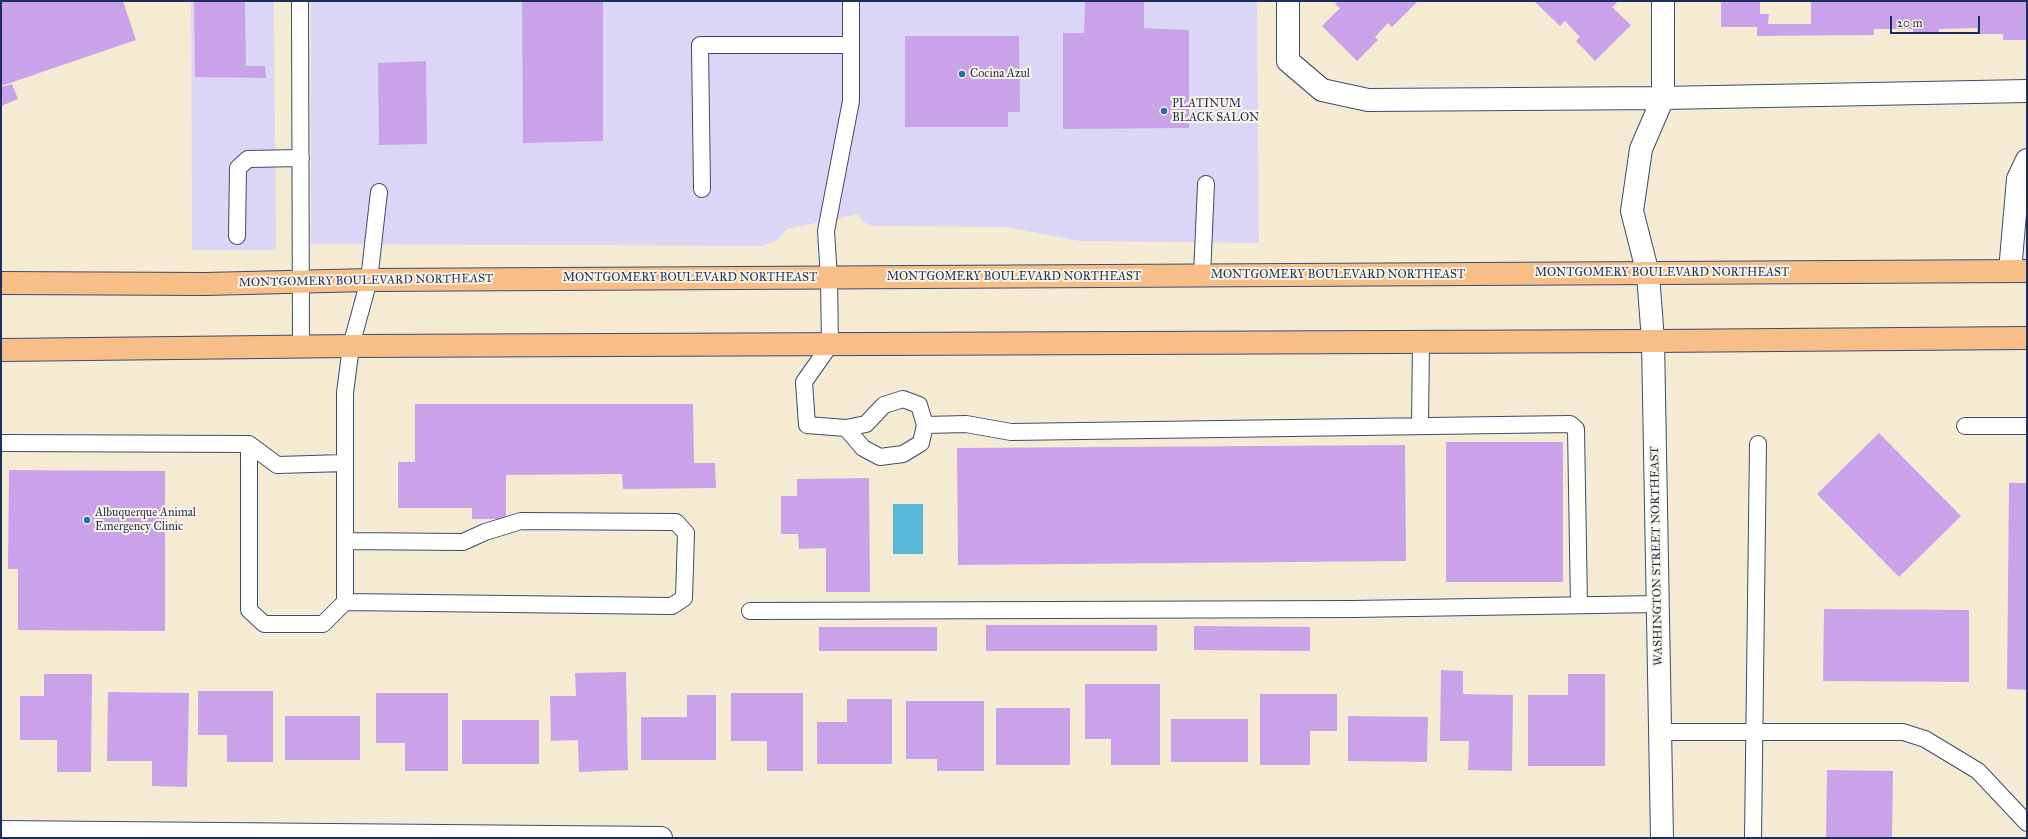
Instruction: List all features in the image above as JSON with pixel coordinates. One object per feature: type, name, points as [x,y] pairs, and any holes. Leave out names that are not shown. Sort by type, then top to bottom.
[{"type":"main road","name":"MONTGOMERY BOULEVARD NORTHEAST","points":[[1,283],[205,284],[369,280],[2019,271]]},
{"type":"main road","points":[[1,350],[301,346],[830,345],[2027,338]]},
{"type":"street","points":[[1288,1],[1288,61],[1322,90],[1368,100],[1663,98],[2027,91]]},
{"type":"street","points":[[1663,1],[1663,98]]},
{"type":"street","name":"WASHINGTON STREET NORTHEAST","points":[[1662,838],[1653,341],[1648,274],[1632,211],[1641,149],[1663,98]]},
{"type":"street","points":[[2019,271],[2018,179],[2027,160]]},
{"type":"street","points":[[1,832],[661,838]]},
{"type":"lane","points":[[300,1],[301,346]]},
{"type":"lane","points":[[846,428],[863,448],[880,457],[903,454],[921,444],[925,425],[919,405],[903,399],[884,405],[866,424],[846,428],[807,425],[804,382],[830,345],[829,278],[826,231],[851,101],[851,1]]},
{"type":"lane","points":[[702,189],[700,45],[851,45]]},
{"type":"lane","points":[[237,236],[238,168],[248,159],[301,158]]},
{"type":"lane","points":[[1202,276],[1206,184]]},
{"type":"lane","points":[[249,444],[250,610],[264,624],[323,624],[345,602],[345,393],[351,346],[369,280],[379,192]]},
{"type":"lane","points":[[1420,425],[1421,342]]},
{"type":"lane","points":[[925,425],[966,424],[1011,432],[1570,424],[1576,429],[1579,606]]},
{"type":"lane","points":[[1965,426],[2027,426]]},
{"type":"lane","points":[[1,443],[249,444],[277,465],[345,463]]},
{"type":"lane","points":[[1753,838],[1758,444]]},
{"type":"lane","points":[[345,541],[463,542],[485,532],[521,521],[676,522],[686,533],[684,598],[672,606],[345,602]]},
{"type":"lane","points":[[750,611],[1353,609],[1658,604]]},
{"type":"lane","points":[[1660,732],[1903,732],[1925,739],[1978,771],[2027,823]]},
{"type":"shaded area","points":[[191,1],[274,1],[276,250],[192,250]]},
{"type":"shaded area","points":[[311,1],[1257,1],[1259,243],[1080,241],[1006,227],[872,226],[863,222],[858,214],[787,229],[776,241],[763,246],[311,244]]},
{"type":"water","points":[[893,504],[923,504],[923,554],[893,554]]},
{"type":"building","points":[[1,1],[123,1],[136,40],[1,86]]},
{"type":"building","points":[[194,1],[245,1],[246,66],[265,66],[266,78],[195,77]]},
{"type":"building","points":[[522,1],[603,1],[603,141],[523,143]]},
{"type":"building","points":[[1085,1],[1144,1],[1144,28],[1189,30],[1189,128],[1063,129],[1063,33],[1084,33]]},
{"type":"building","points":[[1338,1],[1418,1],[1392,27],[1388,23],[1375,37],[1378,40],[1357,61],[1322,26],[1340,8],[1335,4]]},
{"type":"building","points":[[1534,1],[1615,1],[1617,3],[1612,7],[1631,25],[1595,61],[1576,41],[1580,37],[1565,21],[1560,26]]},
{"type":"building","points":[[1721,1],[1760,1],[1760,14],[1769,14],[1768,24],[1811,24],[1811,1],[2027,1],[2027,40],[2003,40],[2003,34],[1977,34],[1977,28],[1939,29],[1939,34],[1913,34],[1913,29],[1874,29],[1874,35],[1757,36],[1757,27],[1721,27]]},
{"type":"building","name":"Cocina Azul","points":[[905,36],[1019,36],[1020,112],[1008,112],[1008,127],[905,127]]},
{"type":"building","points":[[426,61],[427,144],[379,145],[378,63]]},
{"type":"building","points":[[12,84],[18,99],[1,106],[1,87]]},
{"type":"building","points":[[415,404],[693,404],[694,463],[715,463],[716,488],[623,489],[622,474],[506,475],[506,519],[472,519],[472,508],[398,508],[398,462],[415,462]]},
{"type":"building","points":[[1879,433],[1961,516],[1899,577],[1817,494]]},
{"type":"building","points":[[1446,442],[1563,442],[1563,582],[1446,582]]},
{"type":"building","points":[[1405,445],[1406,561],[958,565],[957,448]]},
{"type":"building","name":"Albuquerque Animal Emergency Clinic","points":[[9,470],[165,471],[165,631],[18,630],[18,569],[8,569]]},
{"type":"building","points":[[869,478],[870,592],[826,592],[826,548],[799,549],[798,534],[781,534],[781,496],[797,496],[797,479]]},
{"type":"building","points":[[2009,483],[2027,483],[2027,690],[2007,689]]},
{"type":"building","points":[[1824,609],[1969,610],[1969,682],[1823,681]]},
{"type":"building","points":[[986,625],[1157,625],[1157,651],[986,651]]},
{"type":"building","points":[[1194,626],[1310,627],[1310,651],[1194,650]]},
{"type":"building","points":[[819,627],[937,627],[937,651],[819,651]]},
{"type":"building","points":[[1441,670],[1463,671],[1463,694],[1513,695],[1512,771],[1468,770],[1469,741],[1440,741]]},
{"type":"building","points":[[626,672],[628,770],[579,772],[578,740],[551,741],[550,696],[576,696],[575,673]]},
{"type":"building","points":[[44,674],[92,674],[91,772],[57,772],[57,740],[20,740],[20,696],[44,696]]},
{"type":"building","points":[[1568,674],[1605,674],[1605,766],[1528,766],[1528,695],[1568,695]]},
{"type":"building","points":[[1085,684],[1160,684],[1160,765],[1111,765],[1111,739],[1085,739]]},
{"type":"building","points":[[198,691],[273,691],[273,762],[227,762],[227,735],[198,735]]},
{"type":"building","points":[[108,692],[189,693],[187,787],[152,786],[152,761],[107,761]]},
{"type":"building","points":[[376,693],[448,693],[448,771],[405,771],[405,743],[376,743]]},
{"type":"building","points":[[731,693],[803,693],[803,771],[767,771],[767,741],[731,741]]},
{"type":"building","points":[[1260,694],[1337,694],[1337,731],[1310,731],[1310,765],[1260,765]]},
{"type":"building","points":[[687,695],[716,695],[716,760],[641,760],[641,717],[687,717]]},
{"type":"building","points":[[847,699],[892,699],[892,764],[817,764],[817,722],[847,722]]},
{"type":"building","points":[[906,701],[984,701],[984,771],[937,771],[937,759],[906,759]]},
{"type":"building","points":[[996,708],[1070,708],[1070,765],[996,765]]},
{"type":"building","points":[[285,716],[360,716],[360,760],[285,760]]},
{"type":"building","points":[[1348,716],[1428,717],[1427,762],[1348,761]]},
{"type":"building","points":[[1171,719],[1248,719],[1248,762],[1171,762]]},
{"type":"building","points":[[462,720],[539,720],[539,764],[462,764]]},
{"type":"building","points":[[1827,770],[1893,771],[1892,838],[1826,838]]},
{"type":"place","name":"Cocina Azul","points":[[962,74]]},
{"type":"place","name":"PLATINUM BLACK SALON","points":[[1164,111]]},
{"type":"place","name":"Albuquerque Animal Emergency Clinic","points":[[87,520]]}]
